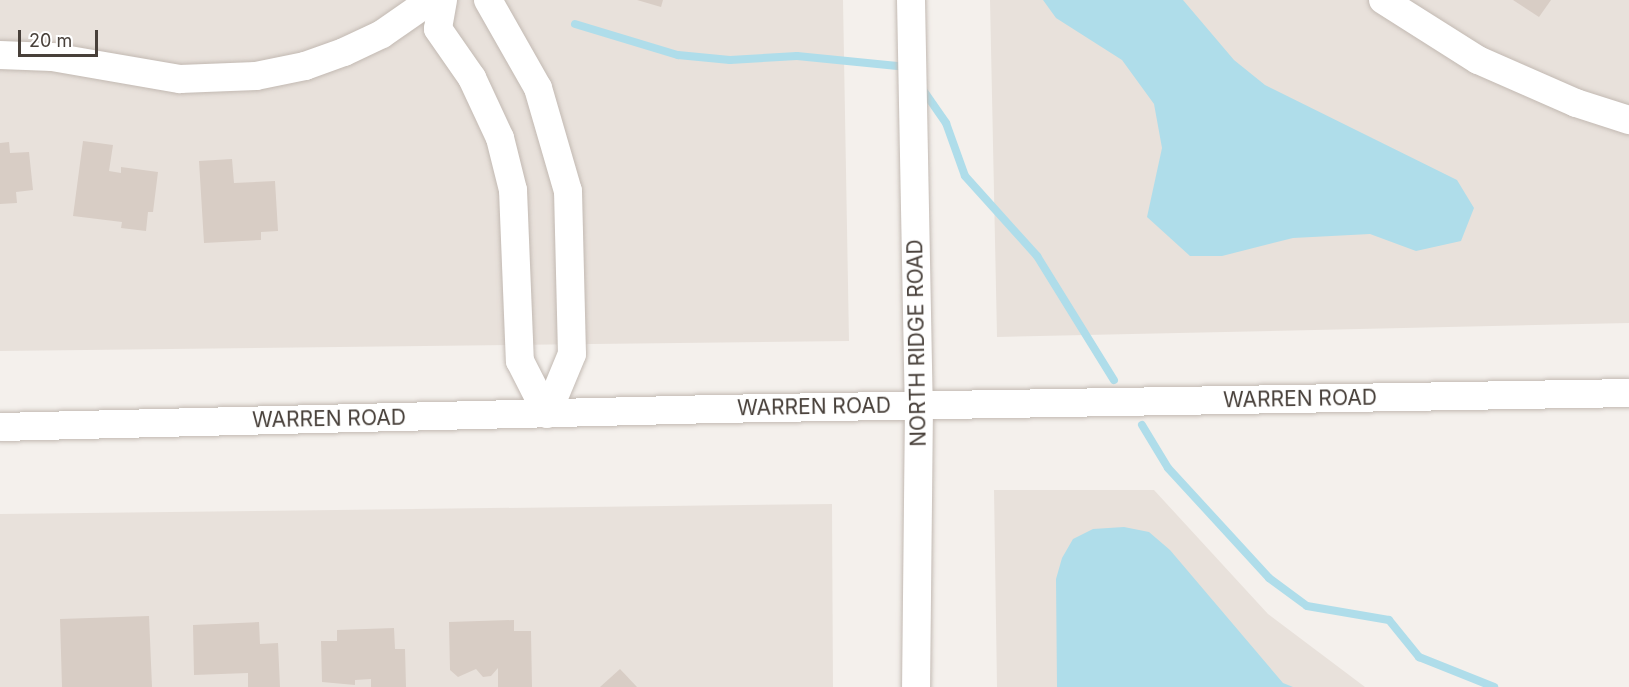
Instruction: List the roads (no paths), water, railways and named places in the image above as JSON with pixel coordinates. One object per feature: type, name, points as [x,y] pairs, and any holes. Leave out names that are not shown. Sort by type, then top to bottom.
[{"type":"street","points":[[0,55],[52,57],[180,79],[256,76],[305,66],[344,52],[382,34],[431,0]]},
{"type":"street","points":[[443,0],[438,29],[472,78],[500,138],[513,190],[520,361],[547,414]]},
{"type":"street","points":[[488,0],[538,88],[568,191],[572,354],[547,414]]},
{"type":"street","name":"NORTH RIDGE ROAD","points":[[911,0],[919,406],[916,687]]},
{"type":"street","points":[[1386,1],[1478,60],[1576,104],[1629,120]]},
{"type":"street","name":"WARREN ROAD","points":[[0,427],[919,406],[1629,393]]},
{"type":"water","points":[[1043,0],[1183,0],[1234,60],[1265,85],[1457,180],[1474,208],[1461,241],[1416,251],[1370,234],[1293,238],[1222,256],[1190,256],[1147,217],[1162,148],[1154,104],[1122,60],[1056,18]]},
{"type":"water","points":[[1124,527],[1149,532],[1170,550],[1283,683],[1293,687],[1057,687],[1056,579],[1062,558],[1073,539],[1093,529]]},
{"type":"waterway","points":[[575,24],[678,55],[730,60],[797,56],[907,67]]},
{"type":"waterway","points":[[921,87],[946,123],[965,176],[1037,256],[1114,380]]},
{"type":"waterway","points":[[1142,425],[1168,468],[1269,578],[1307,606],[1389,620],[1419,657],[1494,687]]}]
